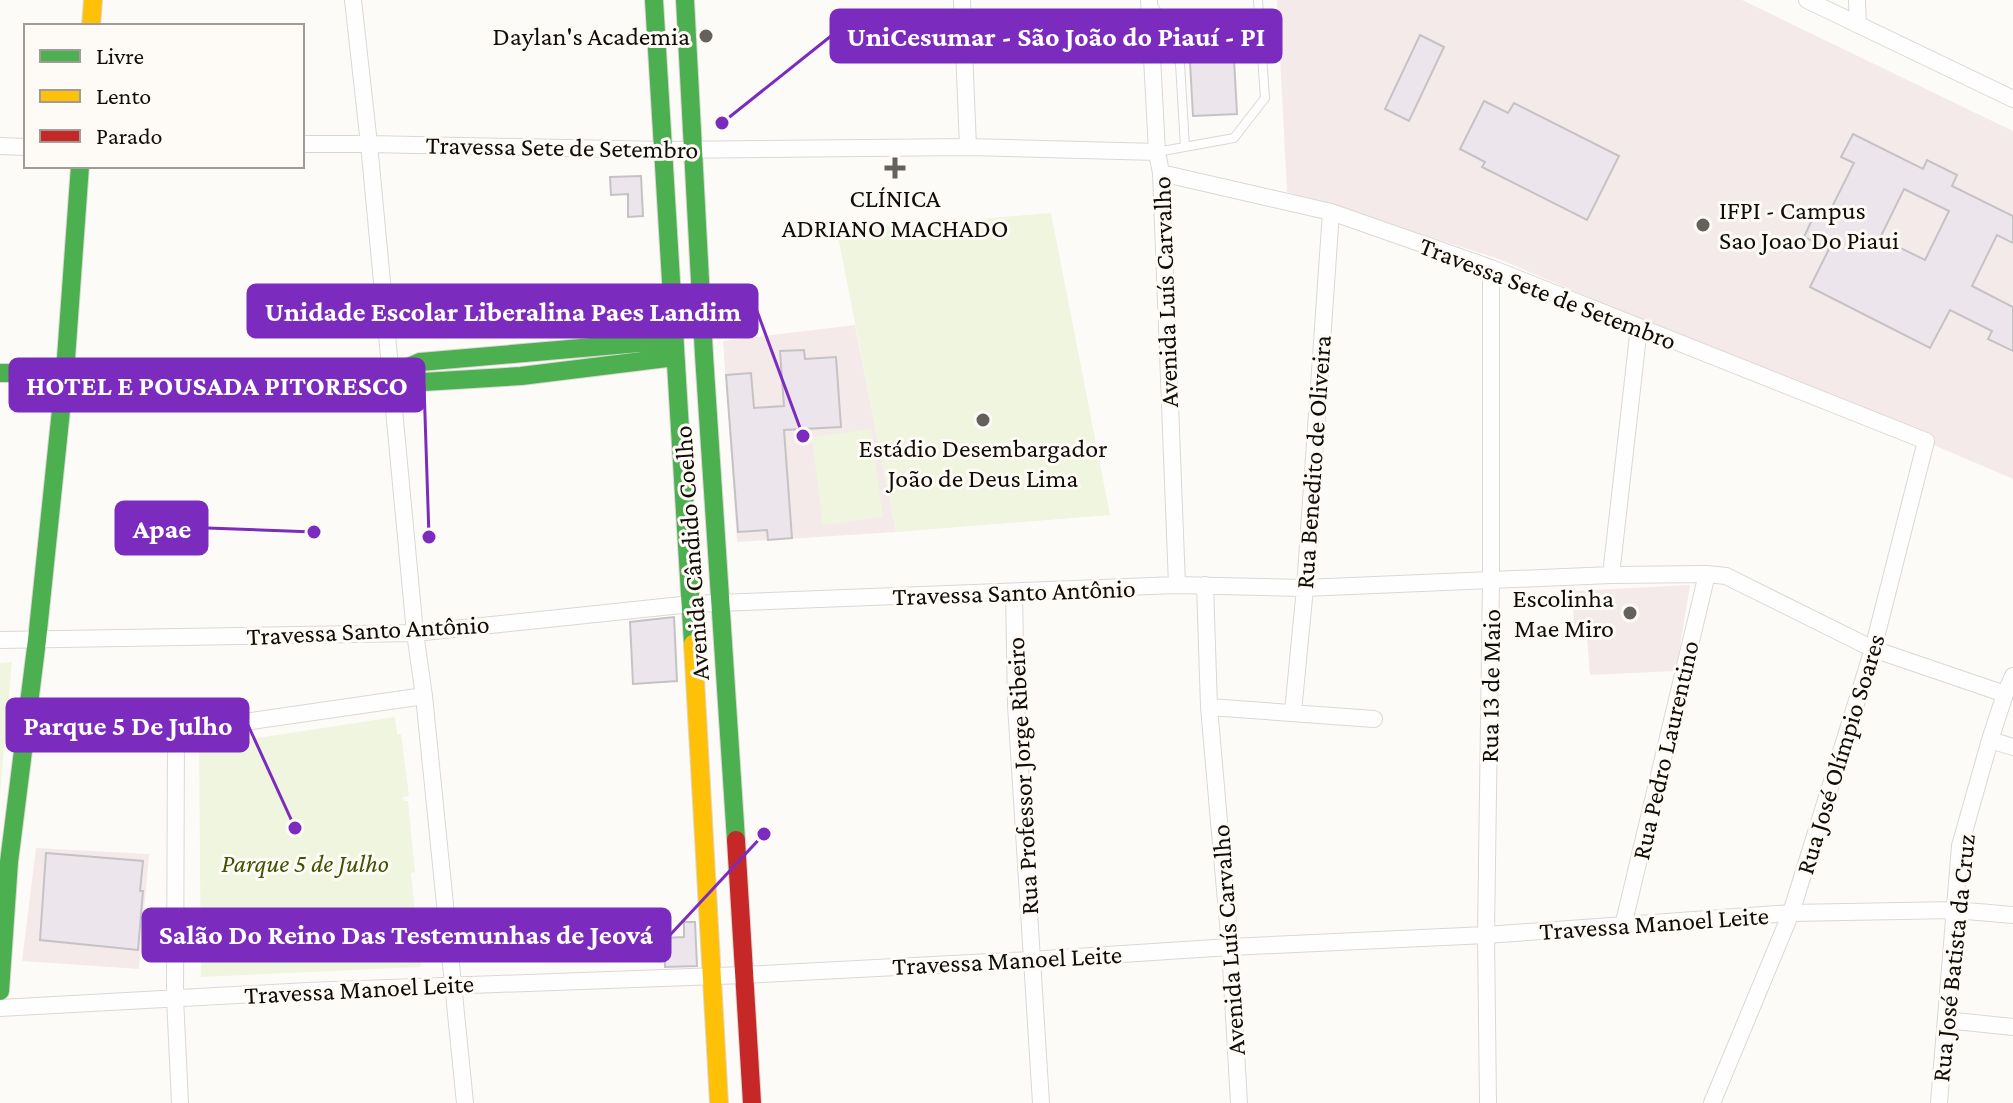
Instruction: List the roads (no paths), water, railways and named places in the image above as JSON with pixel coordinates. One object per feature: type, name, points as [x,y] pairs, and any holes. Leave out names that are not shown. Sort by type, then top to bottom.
[{"type":"main road","points":[[91,24],[93,0]]},
{"type":"main road","name":"Avenida Cândido Coelho","points":[[654,0],[719,1103]]},
{"type":"main road","name":"Avenida Cândido Coelho","points":[[685,0],[704,355],[752,1103]]},
{"type":"main road","points":[[0,991],[10,854],[37,640],[65,372],[80,168]]},
{"type":"main road","points":[[390,375],[420,362],[521,354],[674,348]]},
{"type":"main road","points":[[0,373],[390,375],[423,382],[521,376],[674,348]]},
{"type":"main road","points":[[521,354],[521,376]]},
{"type":"street","points":[[353,0],[465,1103]]},
{"type":"street","points":[[962,0],[968,147]]},
{"type":"street","name":"Avenida Luís Carvalho","points":[[1149,0],[1157,152],[1161,173],[1177,585]]},
{"type":"street","points":[[1807,0],[2013,99]]},
{"type":"street","points":[[1857,0],[1858,25]]},
{"type":"street","name":"Travessa Sete de Setembro","points":[[304,144],[663,150],[968,147],[1157,152]]},
{"type":"street","points":[[0,146],[24,147]]},
{"type":"street","name":"Travessa Sete de Setembro","points":[[1161,173],[1331,212],[1491,268],[1926,441]]},
{"type":"street","name":"Rua Benedito de Oliveira","points":[[1293,712],[1305,588],[1331,212]]},
{"type":"street","name":"Rua 13 de Maio","points":[[1488,1103],[1486,935],[1491,268]]},
{"type":"street","points":[[1611,575],[1639,327]]},
{"type":"street","name":"Rua José Olímpio Soares","points":[[1712,1103],[1791,913],[1873,649],[1926,441]]},
{"type":"street","name":"Travessa Santo Antônio","points":[[0,640],[415,633],[691,604],[1177,585],[1305,588],[1707,574],[1726,576],[1873,649],[2005,694]]},
{"type":"street","name":"Rua Pedro Laurentino","points":[[1623,926],[1707,574]]},
{"type":"street","name":"Avenida Luís Carvalho","points":[[1205,585],[1209,707],[1230,947],[1239,1103]]},
{"type":"street","name":"Rua Professor Jorge Ribeiro","points":[[1014,592],[1016,705],[1041,1103]]},
{"type":"street","name":"Rua José Batista da Cruz","points":[[1939,1103],[1960,846],[1990,740],[2013,676]]},
{"type":"street","points":[[180,1103],[175,998],[176,732],[424,696]]},
{"type":"street","points":[[1209,707],[1374,719]]},
{"type":"street","points":[[1990,740],[2013,747]]},
{"type":"street","name":"Travessa Manoel Leite","points":[[0,1008],[1030,960],[1486,935],[1791,913],[1955,910],[2013,915]]},
{"type":"street","points":[[1946,1020],[2013,1027]]},
{"type":"lane","points":[[1149,0],[1179,47],[1185,147]]},
{"type":"lane","points":[[1157,152],[1234,138],[1265,98],[1258,0]]},
{"type":"place","name":"Daylan's Academia","points":[[706,36]]},
{"type":"place","name":"UniCesumar - São João do Piauí - PI","points":[[722,123]]},
{"type":"place","name":"CLÍNICA ADRIANO MACHADO","points":[[895,168]]},
{"type":"place","name":"IFPI - Campus Sao Joao Do Piaui","points":[[1703,225]]},
{"type":"place","name":"Estádio Desembargador João de Deus Lima","points":[[983,420]]},
{"type":"place","name":"Unidade Escolar Liberalina Paes Landim","points":[[803,436]]},
{"type":"place","name":"Apae","points":[[314,532]]},
{"type":"place","name":"HOTEL E POUSADA PITORESCO","points":[[429,537]]},
{"type":"place","name":"Escolinha Mae Miro","points":[[1630,613]]},
{"type":"place","name":"Parque 5 De Julho","points":[[295,828]]},
{"type":"place","name":"Salão Do Reino Das Testemunhas de Jeová","points":[[764,834]]},
{"type":"park label","name":"Parque 5 de Julho","points":[[305,863]]}]
